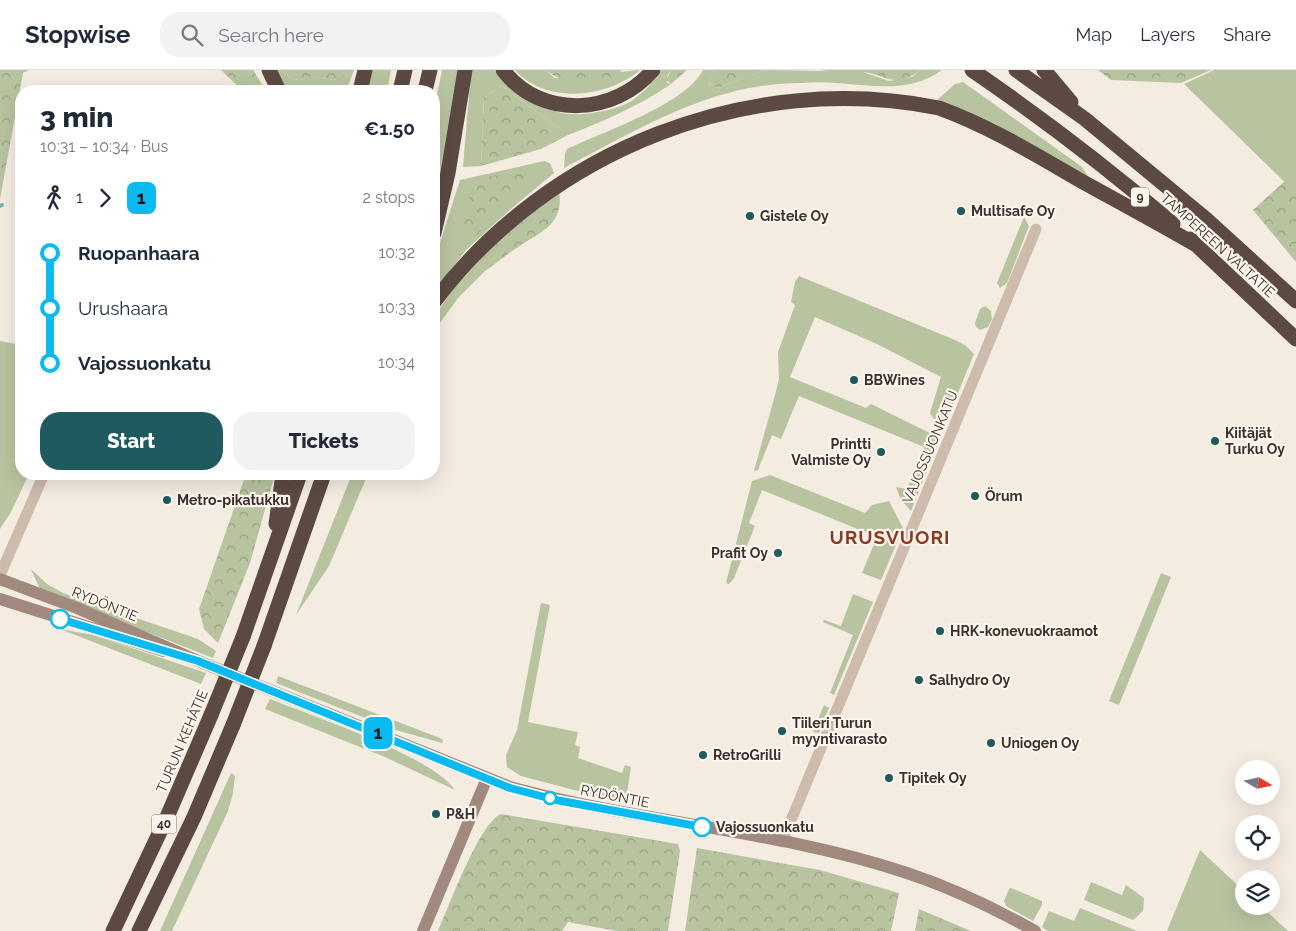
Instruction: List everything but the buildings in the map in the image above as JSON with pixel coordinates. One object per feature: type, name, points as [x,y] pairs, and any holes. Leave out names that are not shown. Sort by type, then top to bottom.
[{"type":"highway","points":[[269,70],[276,85]]},
{"type":"highway","points":[[361,85],[365,70]]},
{"type":"highway","points":[[401,85],[405,70]]},
{"type":"highway","points":[[426,85],[430,70]]},
{"type":"highway","points":[[440,207],[450,164],[465,70]]},
{"type":"highway","points":[[503,70],[517,84],[539,98],[562,105],[586,106],[601,103],[625,94],[653,70]]},
{"type":"highway","name":"TAMPEREEN VALTATIE","points":[[972,70],[1028,108],[1114,175],[1198,246],[1296,339]]},
{"type":"highway","name":"TAMPEREEN VALTATIE","points":[[1016,70],[1085,119],[1206,219],[1296,301]]},
{"type":"highway","points":[[1044,70],[1085,119]]},
{"type":"highway","points":[[440,295],[469,259],[506,223],[548,188],[590,159],[666,119],[702,106],[731,98],[787,90],[845,89],[876,92],[956,115],[1006,137],[1198,246]]},
{"type":"highway","points":[[270,563],[282,480]]},
{"type":"highway","name":"TURUN KEHÄTIE","points":[[113,931],[167,817],[243,637],[298,480]]},
{"type":"highway","name":"40","points":[[139,931],[194,817],[233,725],[304,537],[322,480]]},
{"type":"highway","points":[[304,537],[333,480]]},
{"type":"street","name":"VAJOSSUONKATU","points":[[782,842],[1036,229]]},
{"type":"street","points":[[0,575],[41,480]]},
{"type":"street","name":"RYDÖNTIE","points":[[0,579],[143,635],[198,661],[510,788],[556,800],[782,842],[907,873],[981,902],[1035,931]]},
{"type":"street","name":"RYDÖNTIE","points":[[0,598],[139,644],[198,661]]},
{"type":"street","points":[[423,931],[487,778]]},
{"type":"green space","points":[[0,70],[29,70],[23,73],[21,85],[15,85],[15,117],[0,199]]},
{"type":"green space","points":[[221,70],[253,70],[262,85],[237,85]]},
{"type":"green space","points":[[276,70],[286,70],[288,76],[293,80],[314,77],[334,80],[346,70],[354,70],[348,85],[283,85]]},
{"type":"green space","points":[[286,70],[346,70],[334,80],[314,77],[293,80],[288,76]]},
{"type":"green space","points":[[372,70],[391,70],[388,85],[368,85]]},
{"type":"green space","points":[[442,70],[458,70],[454,105],[440,177],[440,85]]},
{"type":"green space","points":[[471,70],[494,70],[513,87],[550,108],[566,114],[585,114],[626,104],[645,90],[662,70],[671,70],[667,76],[667,83],[671,84],[621,112],[568,135],[501,85],[484,98],[481,166],[463,167]]},
{"type":"green space","points":[[515,70],[545,70],[555,78],[640,70],[611,87],[577,94],[559,93],[543,89],[528,81]]},
{"type":"green space","points":[[545,70],[622,70],[605,80],[584,83],[562,79]]},
{"type":"green space","points":[[671,70],[687,70],[671,84],[666,80]]},
{"type":"green space","points":[[703,70],[713,70],[709,84],[718,88],[761,71],[772,70],[863,72],[889,81],[912,77],[920,70],[942,70],[929,78],[904,85],[877,86],[810,82],[768,85],[737,91],[707,99],[678,110],[564,168],[567,149],[642,116],[662,105],[680,94],[694,82]]},
{"type":"green space","points":[[713,70],[772,70],[761,71],[718,88],[709,84]]},
{"type":"green space","points":[[821,70],[920,70],[911,76],[896,80],[869,73]]},
{"type":"green space","points":[[1098,70],[1211,70],[1181,83],[1111,80]]},
{"type":"green space","points":[[1214,70],[1296,70],[1296,193],[1184,84]]},
{"type":"green space","points":[[963,82],[1082,167],[1088,176],[987,121],[937,100],[955,84]]},
{"type":"green space","points":[[501,85],[568,135],[541,149],[481,166],[484,98]]},
{"type":"green space","points":[[544,161],[550,163],[554,173],[466,250],[440,285],[440,243],[460,180]]},
{"type":"green space","points":[[543,167],[475,237],[464,240],[463,226],[466,207],[477,183],[486,177]]},
{"type":"green space","points":[[1286,180],[1296,190],[1296,262],[1253,210]]},
{"type":"green space","points":[[559,189],[559,210],[551,224],[485,271],[476,264],[502,236]]},
{"type":"green space","points":[[1024,217],[1029,226],[1007,283],[1000,288],[997,283]]},
{"type":"green space","points":[[476,264],[485,271],[458,298],[440,323],[440,309],[451,292]]},
{"type":"green space","points":[[799,276],[955,340],[965,345],[974,354],[945,424],[934,419],[930,413],[941,377],[877,344],[815,317],[790,377],[866,408],[871,404],[934,435],[939,440],[911,511],[901,500],[896,487],[907,489],[924,447],[799,396],[781,439],[772,435],[758,470],[754,471],[779,380],[778,352],[795,305],[791,302],[795,282]]},
{"type":"green space","points":[[985,306],[991,311],[992,319],[988,327],[980,330],[976,327],[975,323],[980,309]]},
{"type":"green space","points":[[0,341],[15,344],[15,480],[26,480],[11,512],[0,529]]},
{"type":"green space","points":[[770,475],[865,513],[872,505],[889,501],[903,528],[881,580],[862,573],[877,537],[762,490],[749,523],[755,526],[734,578],[729,584],[726,583],[752,481]]},
{"type":"green space","points":[[244,480],[273,480],[250,563],[218,643],[204,629],[199,609]]},
{"type":"green space","points":[[350,480],[365,480],[329,566],[296,615]]},
{"type":"green space","points":[[31,569],[47,584],[63,593],[198,639],[216,651],[213,658],[48,593],[39,587]]},
{"type":"green space","points":[[1161,573],[1171,577],[1119,705],[1109,701]]},
{"type":"green space","points":[[853,594],[873,602],[834,695],[830,693],[853,635],[823,622],[824,620],[841,626]]},
{"type":"green space","points":[[541,603],[550,605],[528,722],[578,732],[575,745],[580,747],[578,758],[622,773],[625,765],[631,767],[627,793],[616,801],[521,776],[507,767],[506,755],[517,730]]},
{"type":"green space","points":[[60,629],[93,635],[206,673],[201,684]]},
{"type":"green space","points":[[278,676],[440,738],[443,740],[442,743],[396,730],[276,683]]},
{"type":"green space","points":[[270,699],[341,726],[397,751],[442,777],[455,790],[385,757],[265,709]]},
{"type":"green space","points":[[824,705],[829,708],[819,733],[813,732]]},
{"type":"green space","points":[[231,773],[235,776],[228,811],[172,931],[160,931]]},
{"type":"green space","points":[[501,814],[678,844],[680,851],[668,931],[617,931],[568,922],[562,931],[438,931],[474,849],[492,821]]},
{"type":"green space","points":[[697,848],[820,870],[899,893],[891,931],[685,931]]},
{"type":"green space","points":[[1200,850],[1235,883],[1235,915],[1271,915],[1288,931],[1167,931]]},
{"type":"green space","points":[[1091,882],[1122,895],[1126,885],[1144,898],[1143,911],[1133,920],[1084,900]]},
{"type":"green space","points":[[1011,888],[1042,901],[1042,905],[1033,921],[1006,906],[1004,901]]},
{"type":"green space","points":[[1080,908],[1137,931],[1048,931],[1042,927],[1049,911],[1074,921]]},
{"type":"green space","points":[[919,909],[971,931],[915,931]]},
{"type":"bus line","name":"1","points":[[60,619],[198,661],[510,788],[556,800],[702,827]]},
{"type":"place","name":"Multisafe Oy","points":[[961,211]]},
{"type":"place","name":"Gistele Oy","points":[[750,216]]},
{"type":"place","name":"BBWines","points":[[854,380]]},
{"type":"place","name":"Kiitäjät Turku Oy","points":[[1215,441]]},
{"type":"place","name":"Printti Valmiste Oy","points":[[881,452]]},
{"type":"place","name":"Örum","points":[[975,496]]},
{"type":"place","name":"Metro-pikatukku","points":[[167,500]]},
{"type":"place","name":"Prafit Oy","points":[[778,553]]},
{"type":"place","name":"HRK-konevuokraamot","points":[[940,631]]},
{"type":"place","name":"Salhydro Oy","points":[[919,680]]},
{"type":"place","name":"Tiileri Turun myyntivarasto","points":[[782,731]]},
{"type":"place","name":"Uniogen Oy","points":[[991,743]]},
{"type":"place","name":"RetroGrilli","points":[[703,755]]},
{"type":"place","name":"Tipitek Oy","points":[[889,778]]},
{"type":"place","name":"P&H","points":[[436,814]]},
{"type":"place","name":"Vajossuonkatu","points":[[702,827]]},
{"type":"district","name":"URUSVUORI","points":[[890,537]]}]
